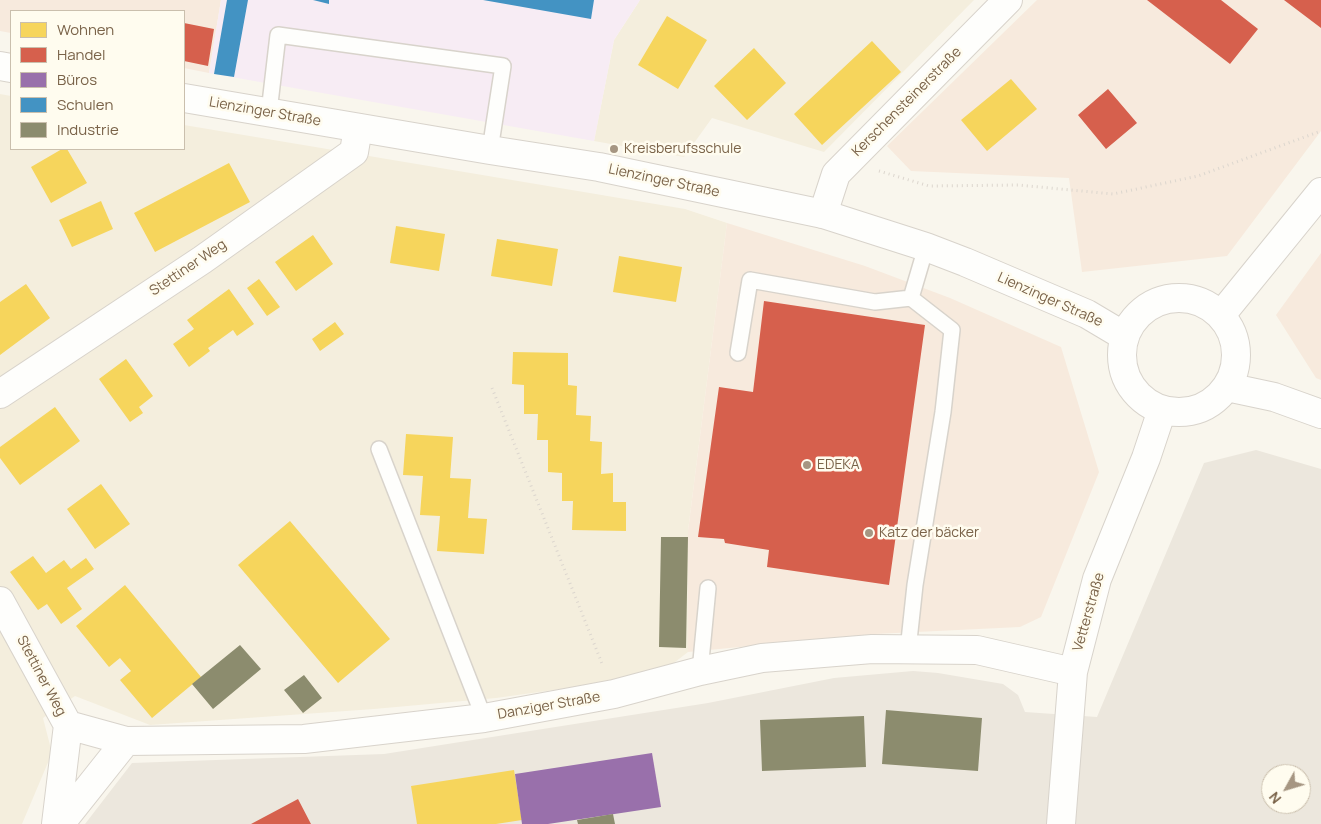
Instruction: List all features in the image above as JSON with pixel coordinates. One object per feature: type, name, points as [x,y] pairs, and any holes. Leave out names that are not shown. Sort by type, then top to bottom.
[{"type":"street","name":"Kerschensteinerstraße","points":[[823,214],[836,174],[1008,0]]},
{"type":"street","name":"Lienzinger Straße","points":[[185,98],[599,167],[823,214],[926,247],[1087,314],[1124,336]]},
{"type":"street","name":"Stettiner Weg","points":[[0,394],[202,260],[354,152],[358,128]]},
{"type":"street","points":[[1221,315],[1321,192]]},
{"type":"street","points":[[1186,297],[1205,303],[1221,315],[1232,331],[1237,350],[1235,369],[1227,387],[1214,400],[1198,409],[1180,412],[1162,410],[1146,402],[1133,389],[1124,373],[1121,354],[1124,336],[1133,319],[1148,305],[1166,298],[1186,297]]},
{"type":"street","points":[[1227,387],[1274,397],[1321,414]]},
{"type":"street","name":"Vetterstraße","points":[[1061,824],[1073,672],[1097,579],[1146,458],[1162,410]]},
{"type":"street","name":"Stettiner Weg","points":[[0,601],[68,725],[126,740]]},
{"type":"street","name":"Danziger Straße","points":[[126,740],[304,739],[484,718],[614,694],[700,671],[762,658],[872,649],[978,650],[1073,672]]},
{"type":"street","points":[[58,824],[68,725]]},
{"type":"street","points":[[58,824],[126,740]]},
{"type":"lane","points":[[269,112],[278,35],[503,66],[490,150]]},
{"type":"lane","points":[[911,298],[926,247]]},
{"type":"lane","points":[[738,353],[750,280],[875,302],[911,298],[952,330],[943,412],[913,595],[908,650]]},
{"type":"lane","points":[[379,449],[484,718]]},
{"type":"lane","points":[[700,671],[708,588]]},
{"type":"path","points":[[850,160],[929,186],[1018,185],[1113,194],[1198,176],[1321,131]]},
{"type":"path","points":[[492,388],[614,694]]},
{"type":"shaded area","points":[[0,0],[221,0],[209,73],[185,68],[185,10],[10,10],[10,33],[0,31]]},
{"type":"shaded area","points":[[221,0],[640,0],[614,40],[594,141],[209,73]]},
{"type":"shaded area","points":[[640,0],[974,0],[824,152],[712,118],[684,157],[594,141],[614,40]]},
{"type":"shaded area","points":[[1037,0],[1321,0],[1321,131],[1227,256],[1082,272],[1069,178],[911,171],[887,146]]},
{"type":"shaded area","points":[[0,94],[10,96],[10,150],[185,150],[185,125],[685,209],[727,223],[688,531],[688,652],[666,669],[597,684],[496,698],[374,709],[150,725],[75,696],[43,718],[52,753],[22,824],[0,824]]},
{"type":"shaded area","points":[[727,223],[865,266],[950,298],[1061,347],[1099,472],[1041,617],[1020,627],[875,634],[688,652],[688,531]]},
{"type":"shaded area","points":[[1321,253],[1321,380],[1316,378],[1276,315]]},
{"type":"shaded area","points":[[1256,450],[1321,469],[1321,824],[85,824],[132,763],[384,754],[708,703],[834,678],[913,671],[938,673],[1003,684],[1018,695],[1025,712],[1097,717],[1204,463]]},
{"type":"building: Wohnen","points":[[667,16],[707,40],[678,89],[638,65]]},
{"type":"building: Wohnen","points":[[872,41],[901,72],[822,145],[794,114]]},
{"type":"building: Wohnen","points":[[754,48],[786,83],[747,120],[714,86]]},
{"type":"building: Wohnen","points":[[1011,79],[1037,109],[987,151],[961,120]]},
{"type":"building: Wohnen","points":[[60,150],[68,150],[87,183],[51,203],[31,167]]},
{"type":"building: Wohnen","points":[[229,163],[250,202],[155,252],[134,213]]},
{"type":"building: Wohnen","points":[[101,201],[113,229],[72,247],[59,220]]},
{"type":"building: Wohnen","points":[[396,226],[445,234],[439,271],[390,263]]},
{"type":"building: Wohnen","points":[[313,235],[333,264],[296,291],[275,262]]},
{"type":"building: Wohnen","points":[[497,239],[558,249],[552,286],[491,276]]},
{"type":"building: Wohnen","points":[[619,256],[682,267],[676,302],[613,292]]},
{"type":"building: Wohnen","points":[[259,279],[280,307],[267,316],[247,288]]},
{"type":"building: Wohnen","points":[[26,284],[50,318],[0,355],[0,302]]},
{"type":"building: Wohnen","points":[[229,289],[254,324],[237,336],[233,330],[208,348],[210,351],[189,367],[173,344],[194,329],[187,320]]},
{"type":"building: Wohnen","points":[[335,322],[344,334],[320,351],[312,339]]},
{"type":"building: Wohnen","points":[[513,352],[568,353],[568,385],[577,386],[576,415],[591,416],[590,441],[602,442],[601,474],[613,473],[613,502],[626,502],[626,531],[572,530],[573,501],[562,501],[562,473],[548,472],[548,440],[537,440],[538,414],[524,414],[524,385],[512,384]]},
{"type":"building: Wohnen","points":[[126,359],[153,396],[139,407],[143,413],[130,422],[99,379]]},
{"type":"building: Wohnen","points":[[55,407],[80,441],[20,485],[0,458],[0,447]]},
{"type":"building: Wohnen","points":[[406,434],[453,437],[450,478],[471,479],[468,518],[487,519],[484,554],[437,551],[440,516],[420,515],[423,476],[403,475]]},
{"type":"building: Wohnen","points":[[101,484],[130,524],[95,549],[67,509]]},
{"type":"building: Wohnen","points":[[290,521],[390,639],[338,683],[238,565]]},
{"type":"building: Wohnen","points":[[33,556],[46,573],[64,560],[71,569],[86,558],[94,569],[67,588],[82,609],[61,624],[47,604],[38,610],[10,572]]},
{"type":"building: Wohnen","points":[[125,585],[201,677],[152,718],[120,680],[131,671],[120,658],[109,667],[76,626]]},
{"type":"building: Wohnen","points":[[514,770],[522,820],[496,824],[417,824],[411,786]]},
{"type":"building: Handel","points":[[1147,0],[1221,0],[1258,29],[1230,64]]},
{"type":"building: Handel","points":[[1284,0],[1321,0],[1321,28]]},
{"type":"building: Handel","points":[[185,23],[214,29],[208,66],[185,61]]},
{"type":"building: Handel","points":[[1108,89],[1137,123],[1106,149],[1078,115]]},
{"type":"building: Handel","name":"EDEKA","points":[[764,301],[925,325],[889,585],[767,567],[769,550],[725,543],[724,539],[698,537],[719,387],[753,392]]},
{"type":"building: Handel","points":[[298,799],[311,824],[251,824]]},
{"type":"building: Büros","points":[[652,753],[661,807],[548,824],[522,824],[515,774]]},
{"type":"building: Schulen","points":[[227,0],[248,0],[234,77],[214,74]]},
{"type":"building: Schulen","points":[[313,0],[329,0],[329,4]]},
{"type":"building: Schulen","points":[[483,0],[594,0],[591,19]]},
{"type":"building: Industrie","points":[[661,537],[688,537],[686,648],[659,647]]},
{"type":"building: Industrie","points":[[240,645],[261,669],[213,709],[192,684]]},
{"type":"building: Industrie","points":[[304,675],[322,698],[303,713],[284,690]]},
{"type":"building: Industrie","points":[[886,710],[982,718],[978,771],[882,764]]},
{"type":"building: Industrie","points":[[864,716],[866,767],[762,771],[760,720]]},
{"type":"building: Industrie","points":[[613,814],[615,824],[578,824],[577,820]]},
{"type":"place","name":"Kreisberufsschule","points":[[614,149]]},
{"type":"place","name":"EDEKA","points":[[807,465]]},
{"type":"place","name":"Katz der bäcker","points":[[869,533]]}]
